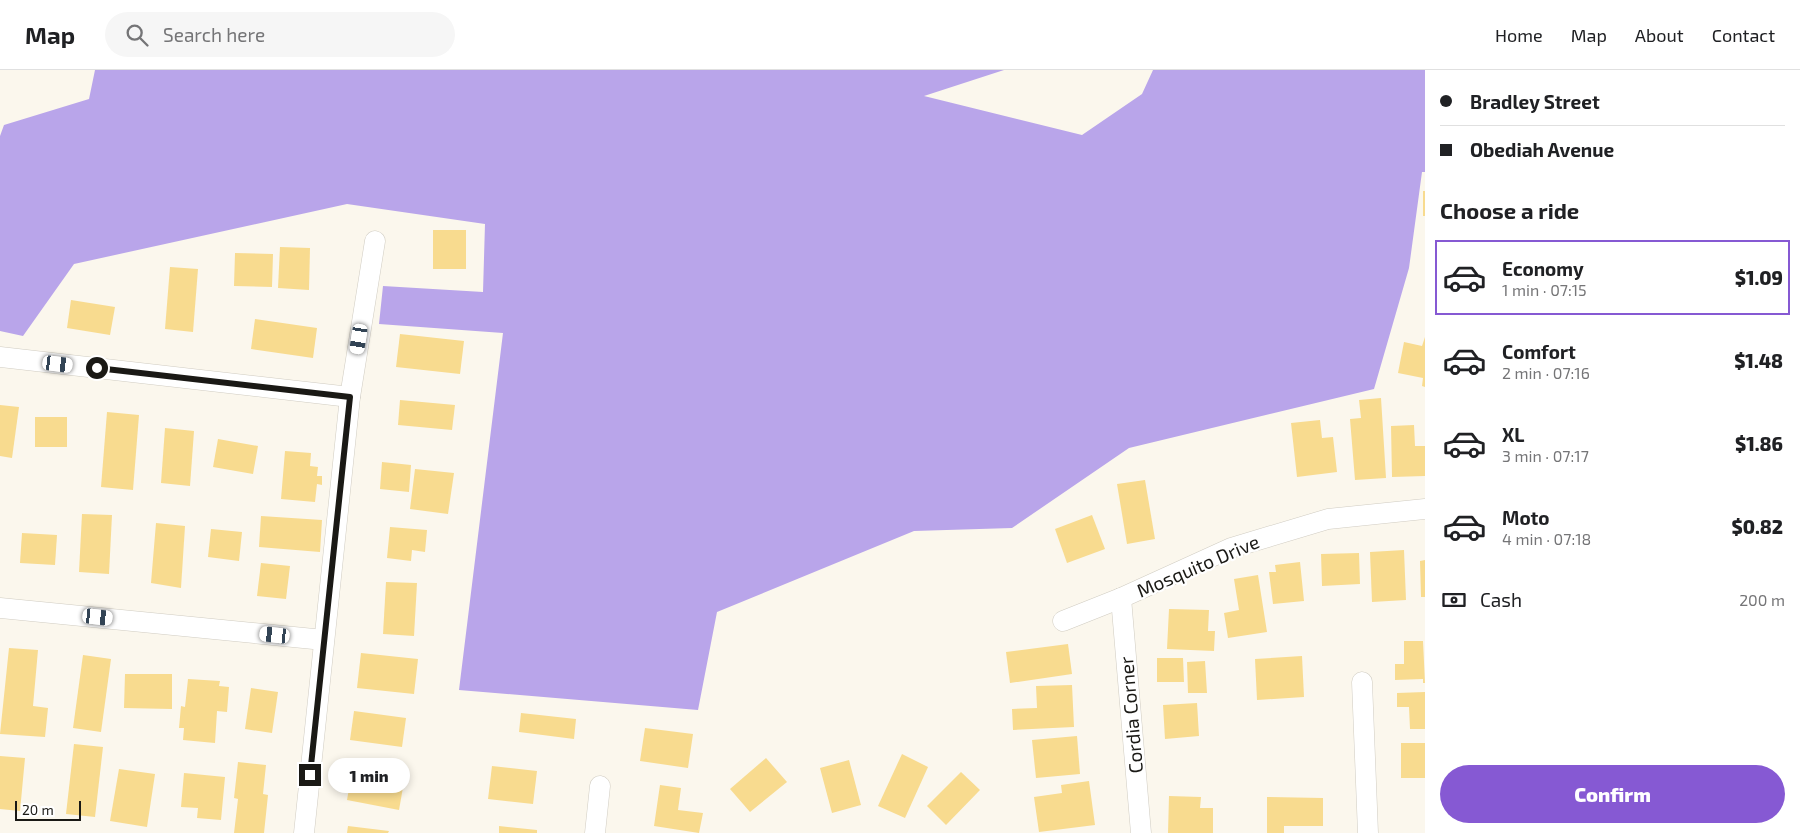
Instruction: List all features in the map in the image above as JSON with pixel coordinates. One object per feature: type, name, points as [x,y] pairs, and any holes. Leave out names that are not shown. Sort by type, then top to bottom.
[{"type":"street","points":[[304,833],[350,397],[375,241]]},
{"type":"street","points":[[0,357],[350,397]]},
{"type":"street","name":"Mosquito Drive","points":[[1063,621],[1121,598],[1231,548],[1328,519],[1425,508]]},
{"type":"street","name":"Cordia Corner","points":[[1121,598],[1141,833]]},
{"type":"street","points":[[0,608],[324,640]]},
{"type":"street","points":[[1362,682],[1368,833]]},
{"type":"street","points":[[595,833],[600,786]]},
{"type":"shaded area","points":[[95,70],[1004,70],[924,96],[1082,135],[1142,94],[1153,70],[1425,70],[1425,172],[1422,172],[1409,268],[1374,389],[1129,448],[1012,528],[914,531],[717,612],[698,710],[459,690],[503,333],[379,324],[383,286],[483,292],[485,224],[347,204],[74,264],[23,336],[0,331],[0,136],[4,125],[89,99]]},
{"type":"building","points":[[1423,191],[1425,191],[1425,216],[1423,216]]},
{"type":"building","points":[[433,230],[466,230],[466,269],[433,269]]},
{"type":"building","points":[[280,247],[310,248],[309,290],[278,288]]},
{"type":"building","points":[[235,253],[273,254],[272,287],[234,286]]},
{"type":"building","points":[[170,267],[198,269],[193,332],[165,329]]},
{"type":"building","points":[[71,300],[115,307],[110,335],[67,328]]},
{"type":"building","points":[[255,319],[317,328],[313,358],[251,349]]},
{"type":"building","points":[[400,334],[464,341],[460,374],[396,367]]},
{"type":"building","points":[[1425,337],[1425,387],[1422,386],[1423,378],[1398,373],[1404,342],[1422,346]]},
{"type":"building","points":[[1381,398],[1386,478],[1355,480],[1350,419],[1361,418],[1359,400]]},
{"type":"building","points":[[400,400],[455,405],[452,430],[398,425]]},
{"type":"building","points":[[0,405],[19,407],[12,458],[0,456]]},
{"type":"building","points":[[107,412],[139,415],[133,490],[101,487]]},
{"type":"building","points":[[35,417],[67,417],[67,447],[35,447]]},
{"type":"building","points":[[1320,420],[1322,438],[1333,437],[1337,472],[1297,477],[1291,423]]},
{"type":"building","points":[[1414,425],[1415,446],[1425,446],[1425,476],[1392,477],[1391,426]]},
{"type":"building","points":[[165,428],[194,431],[190,486],[161,483]]},
{"type":"building","points":[[218,439],[258,446],[253,474],[213,467]]},
{"type":"building","points":[[285,451],[311,453],[310,466],[318,467],[317,476],[322,476],[322,485],[317,484],[315,502],[281,499]]},
{"type":"building","points":[[382,462],[411,465],[409,492],[380,489]]},
{"type":"building","points":[[415,469],[454,473],[448,514],[410,509]]},
{"type":"building","points":[[1145,480],[1155,539],[1127,544],[1117,484]]},
{"type":"building","points":[[82,514],[112,515],[109,574],[79,572]]},
{"type":"building","points":[[1092,515],[1105,549],[1067,563],[1055,529]]},
{"type":"building","points":[[261,516],[322,520],[320,552],[259,547]]},
{"type":"building","points":[[156,523],[185,526],[181,588],[151,583]]},
{"type":"building","points":[[390,527],[427,530],[425,552],[412,550],[411,561],[387,558]]},
{"type":"building","points":[[211,529],[242,532],[239,561],[208,557]]},
{"type":"building","points":[[22,533],[57,535],[55,565],[20,563]]},
{"type":"building","points":[[1404,550],[1406,600],[1372,602],[1370,552]]},
{"type":"building","points":[[1359,553],[1360,584],[1322,586],[1321,554]]},
{"type":"building","points":[[1425,560],[1425,597],[1421,597],[1420,561]]},
{"type":"building","points":[[1300,562],[1304,601],[1273,604],[1269,572],[1276,572],[1275,565]]},
{"type":"building","points":[[261,563],[290,566],[286,599],[257,596]]},
{"type":"building","points":[[1258,575],[1267,632],[1228,638],[1224,613],[1239,610],[1234,579]]},
{"type":"building","points":[[386,582],[417,583],[414,636],[383,634]]},
{"type":"building","points":[[1169,609],[1209,610],[1208,631],[1215,631],[1214,651],[1167,649]]},
{"type":"building","points":[[1404,641],[1423,641],[1425,683],[1423,683],[1423,679],[1395,680],[1395,664],[1404,664]]},
{"type":"building","points":[[1068,644],[1072,674],[1010,683],[1006,652]]},
{"type":"building","points":[[9,648],[38,650],[33,706],[48,708],[45,737],[0,734]]},
{"type":"building","points":[[361,653],[418,659],[414,694],[357,688]]},
{"type":"building","points":[[83,655],[111,659],[101,732],[73,728]]},
{"type":"building","points":[[1302,656],[1304,697],[1257,700],[1255,659]]},
{"type":"building","points":[[1157,658],[1183,658],[1184,682],[1157,682]]},
{"type":"building","points":[[1205,661],[1207,693],[1188,693],[1187,662]]},
{"type":"building","points":[[125,674],[172,674],[172,709],[124,708]]},
{"type":"building","points":[[188,679],[220,681],[219,686],[229,687],[227,712],[217,711],[215,743],[183,740],[184,728],[179,728],[181,706],[185,707]]},
{"type":"building","points":[[1072,685],[1074,727],[1013,730],[1012,709],[1037,708],[1036,686]]},
{"type":"building","points":[[251,688],[278,692],[272,733],[245,729]]},
{"type":"building","points":[[1425,692],[1425,729],[1410,729],[1409,707],[1397,707],[1397,693]]},
{"type":"building","points":[[1197,703],[1199,736],[1165,739],[1163,705]]},
{"type":"building","points":[[354,711],[406,718],[402,747],[350,740]]},
{"type":"building","points":[[521,713],[576,719],[574,739],[519,732]]},
{"type":"building","points":[[645,728],[693,734],[688,768],[640,761]]},
{"type":"building","points":[[1077,736],[1080,774],[1036,778],[1032,740]]},
{"type":"building","points":[[1401,743],[1425,743],[1425,778],[1401,778]]},
{"type":"building","points":[[74,744],[103,747],[95,817],[66,814]]},
{"type":"building","points":[[902,754],[928,767],[905,818],[878,806]]},
{"type":"building","points":[[0,756],[25,758],[20,811],[0,809]]},
{"type":"building","points":[[766,758],[787,782],[750,812],[730,789]]},
{"type":"building","points":[[849,760],[861,805],[832,813],[820,768]]},
{"type":"building","points":[[238,762],[266,765],[263,794],[268,795],[264,833],[234,833],[238,799],[234,798]]},
{"type":"building","points":[[353,766],[405,776],[399,810],[347,800]]},
{"type":"building","points":[[492,766],[537,771],[533,804],[488,799]]},
{"type":"building","points":[[119,769],[155,774],[147,827],[110,821]]},
{"type":"building","points":[[961,772],[980,790],[946,825],[927,806]]},
{"type":"building","points":[[184,773],[225,777],[221,820],[197,818],[198,808],[181,807]]},
{"type":"building","points":[[1089,781],[1095,825],[1039,832],[1034,797],[1062,793],[1061,785]]},
{"type":"building","points":[[660,785],[681,788],[678,810],[703,813],[699,833],[654,826]]},
{"type":"building","points":[[1169,796],[1201,797],[1200,808],[1213,808],[1213,833],[1168,833]]},
{"type":"building","points":[[1267,797],[1323,798],[1323,826],[1284,826],[1284,833],[1267,833]]},
{"type":"building","points":[[348,826],[389,831],[388,833],[347,833]]},
{"type":"building","points":[[499,826],[537,830],[537,833],[499,833]]},
{"type":"route","points":[[97,368],[350,397],[310,775]]}]
